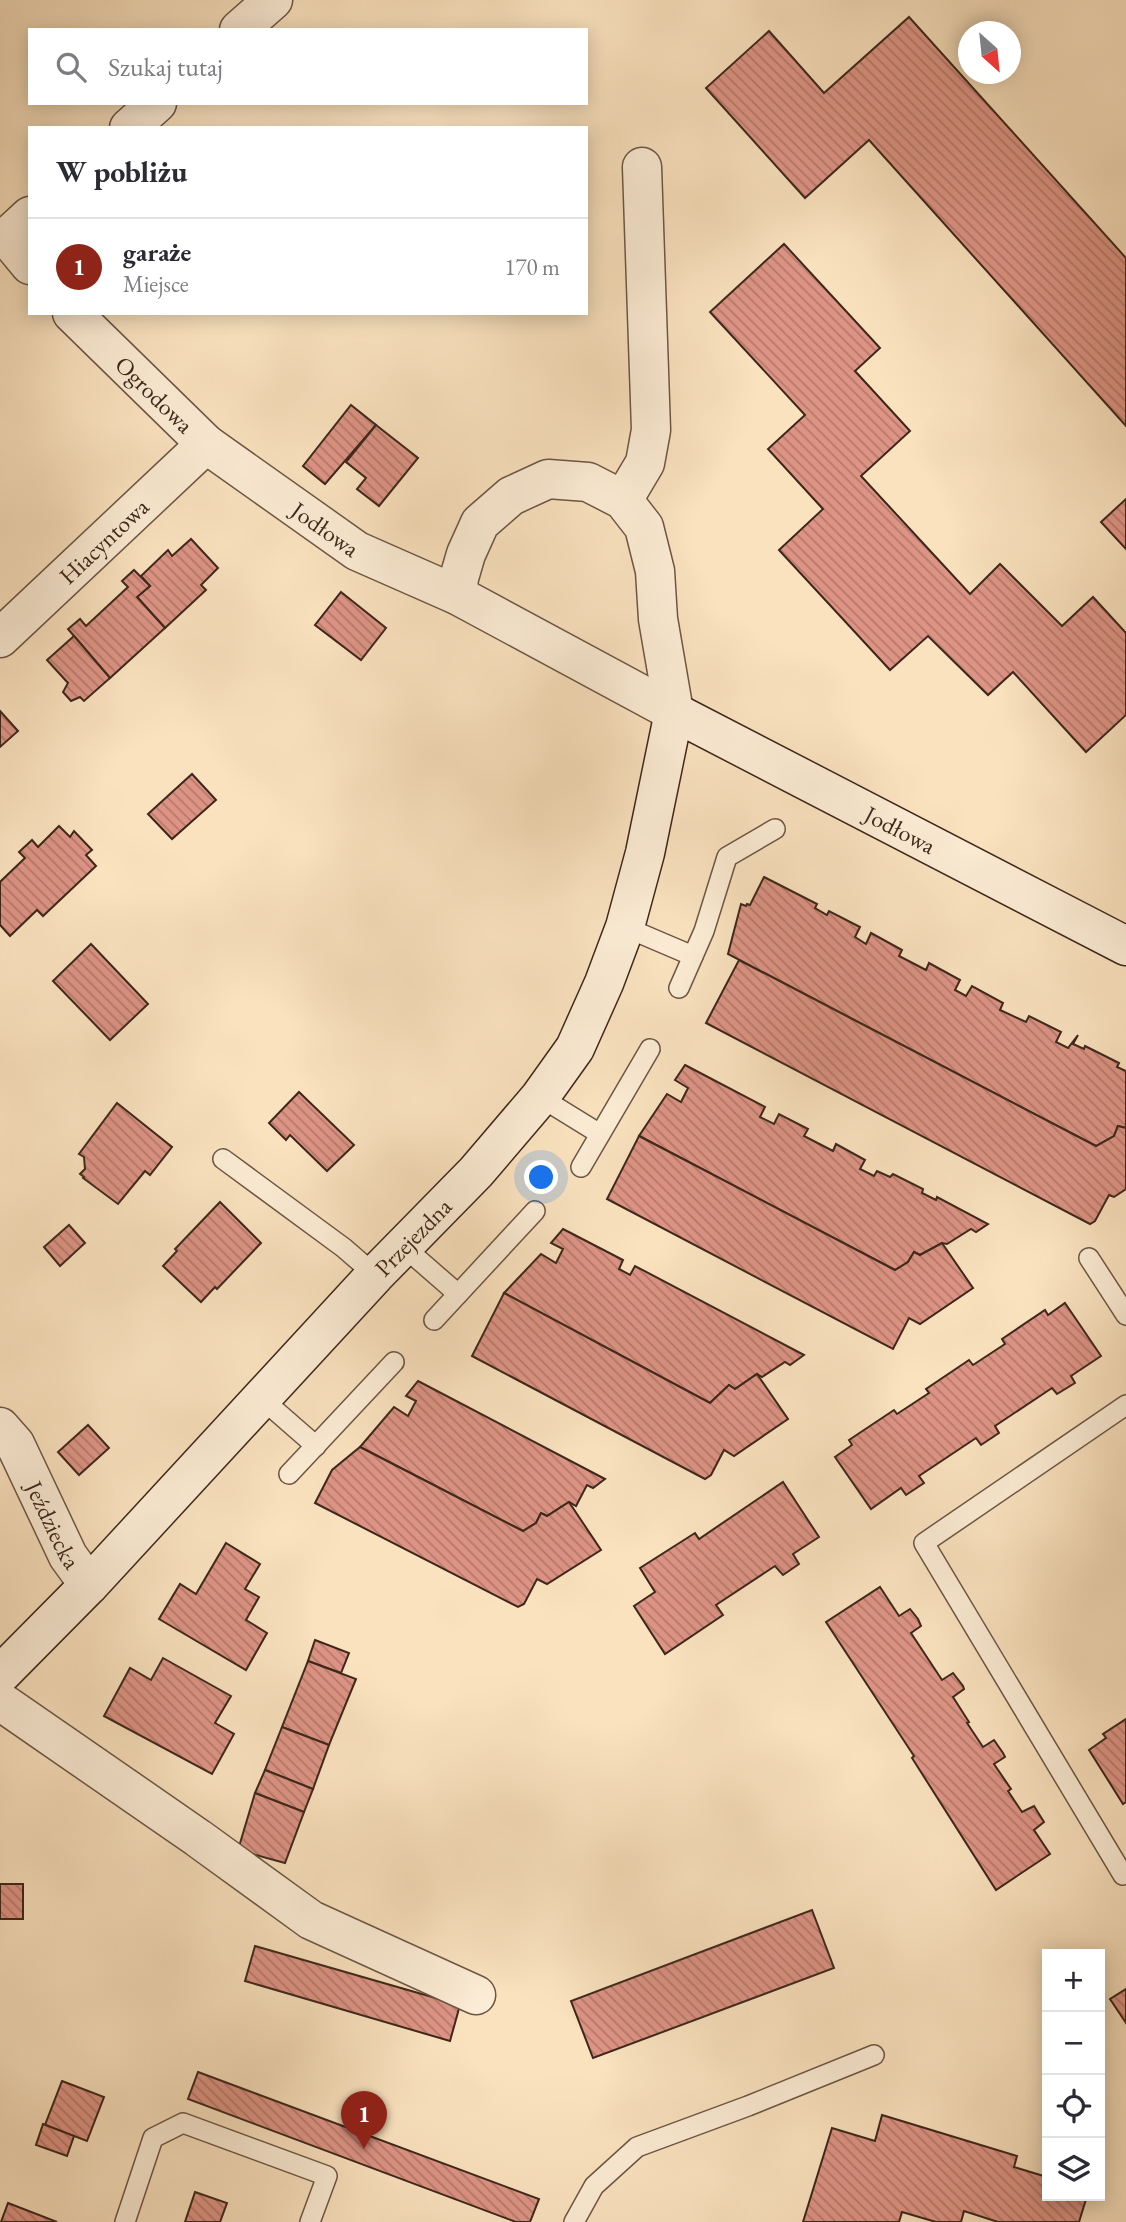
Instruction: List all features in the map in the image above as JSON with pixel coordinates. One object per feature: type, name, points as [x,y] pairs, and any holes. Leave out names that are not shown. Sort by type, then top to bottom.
[{"type":"street","points":[[241,28],[273,0]]},
{"type":"street","points":[[131,126],[155,105]]},
{"type":"street","points":[[623,500],[645,463],[651,430],[642,167]]},
{"type":"street","name":"Ogrodowa","points":[[74,315],[206,444]]},
{"type":"street","name":"Jodłowa","points":[[206,444],[357,551],[457,596],[674,712],[1126,946]]},
{"type":"street","name":"Hiacyntowa","points":[[0,638],[206,444]]},
{"type":"street","points":[[457,596],[466,554],[480,523],[511,496],[548,479],[588,482],[623,500],[644,527],[652,560],[658,619],[674,712]]},
{"type":"street","name":"Przejezdna","points":[[0,1675],[89,1585],[375,1275],[476,1172],[540,1097],[575,1048],[625,928],[645,853],[674,712]]},
{"type":"street","name":"Jeździecka","points":[[0,1427],[15,1444],[68,1556],[89,1585]]},
{"type":"street","points":[[0,1701],[311,1920],[476,1995]]},
{"type":"lane","points":[[679,988],[704,931],[727,857],[775,829]]},
{"type":"lane","points":[[625,928],[693,956]]},
{"type":"lane","points":[[581,1167],[650,1049]]},
{"type":"lane","points":[[540,1097],[600,1134]]},
{"type":"lane","points":[[223,1159],[344,1248],[375,1275]]},
{"type":"lane","points":[[434,1320],[535,1211]]},
{"type":"lane","points":[[404,1247],[458,1294]]},
{"type":"lane","points":[[1089,1258],[1126,1315]]},
{"type":"lane","points":[[289,1474],[394,1363]]},
{"type":"lane","points":[[261,1398],[316,1446]]},
{"type":"lane","points":[[1126,1405],[924,1543],[1123,1875],[1126,1873]]},
{"type":"lane","points":[[574,2222],[594,2186],[637,2147],[874,2055]]},
{"type":"lane","points":[[125,2222],[153,2138],[183,2123],[327,2176],[310,2222]]},
{"type":"building","points":[[909,17],[958,71],[958,84],[969,84],[1126,258],[1126,426],[869,140],[805,198],[706,88],[769,31],[824,93]]},
{"type":"building","points":[[784,244],[880,348],[855,371],[910,431],[861,476],[970,594],[1000,564],[1062,626],[1093,597],[1126,633],[1126,715],[1086,752],[1013,672],[988,695],[928,636],[890,670],[779,550],[823,509],[768,449],[805,415],[710,312]]},
{"type":"building","points":[[351,405],[376,425],[325,484],[303,466]]},
{"type":"building","points":[[376,425],[418,458],[379,506],[357,489],[366,478],[346,462]]},
{"type":"building","points":[[1126,499],[1126,549],[1101,522]]},
{"type":"building","points":[[191,539],[218,568],[201,585],[206,590],[165,628],[137,597],[150,586],[141,576],[168,550],[172,556]]},
{"type":"building","points":[[134,570],[150,586],[137,597],[165,628],[110,678],[68,629],[80,619],[86,626],[128,587],[122,581]]},
{"type":"building","points":[[341,592],[386,628],[361,660],[315,625]]},
{"type":"building","points":[[74,636],[110,678],[84,701],[80,697],[71,701],[63,692],[68,683],[47,660]]},
{"type":"building","points":[[0,711],[18,731],[0,747]]},
{"type":"building","points":[[192,774],[216,800],[172,839],[148,814]]},
{"type":"building","points":[[59,826],[70,837],[74,831],[92,850],[86,855],[96,866],[43,916],[37,910],[10,936],[0,925],[0,882],[25,858],[19,852],[32,840],[38,847]]},
{"type":"building","points":[[764,877],[817,904],[815,908],[827,915],[829,911],[860,927],[855,937],[866,944],[871,933],[902,950],[899,956],[926,970],[929,963],[960,980],[955,990],[966,996],[972,986],[1003,1003],[1000,1010],[1026,1022],[1029,1016],[1061,1032],[1056,1042],[1068,1048],[1078,1035],[1073,1044],[1084,1049],[1085,1046],[1119,1063],[1117,1067],[1126,1071],[1126,1128],[1118,1126],[1114,1136],[1096,1146],[728,954],[741,904],[750,905]]},
{"type":"building","points":[[91,944],[148,1004],[110,1040],[53,981]]},
{"type":"building","points":[[739,960],[1096,1146],[1114,1136],[1118,1126],[1126,1128],[1126,1189],[1114,1197],[1109,1195],[1095,1221],[1090,1224],[706,1023]]},
{"type":"building","points":[[685,1065],[765,1107],[760,1117],[774,1124],[779,1114],[808,1129],[804,1136],[833,1151],[836,1144],[865,1160],[860,1169],[874,1176],[877,1171],[890,1177],[893,1174],[923,1189],[922,1193],[936,1200],[937,1197],[988,1224],[976,1232],[971,1229],[947,1244],[942,1243],[920,1255],[914,1252],[908,1262],[895,1270],[639,1136],[667,1094],[681,1102],[688,1088],[675,1080]]},
{"type":"building","points":[[299,1092],[354,1145],[327,1171],[290,1135],[286,1140],[269,1123]]},
{"type":"building","points":[[117,1103],[172,1147],[150,1175],[145,1171],[118,1204],[83,1178],[80,1174],[85,1169],[84,1157],[79,1154]]},
{"type":"building","points":[[639,1136],[895,1270],[908,1262],[914,1252],[920,1255],[942,1243],[973,1288],[920,1324],[909,1318],[893,1349],[607,1199]]},
{"type":"building","points":[[220,1202],[261,1243],[201,1302],[163,1266],[177,1251],[175,1249]]},
{"type":"building","points":[[69,1225],[85,1243],[60,1266],[44,1247]]},
{"type":"building","points":[[563,1229],[623,1260],[619,1269],[630,1275],[635,1266],[804,1355],[790,1365],[785,1362],[762,1377],[757,1374],[735,1389],[729,1385],[710,1403],[504,1293],[541,1254],[556,1263],[563,1249],[551,1243]]},
{"type":"building","points":[[504,1293],[710,1403],[729,1385],[735,1389],[757,1374],[788,1419],[734,1456],[724,1450],[711,1475],[705,1479],[472,1356]]},
{"type":"building","points":[[1065,1303],[1101,1356],[1071,1376],[1075,1383],[1057,1394],[1052,1388],[995,1426],[999,1433],[981,1445],[976,1438],[919,1476],[924,1483],[906,1495],[901,1488],[871,1509],[835,1457],[852,1445],[849,1440],[894,1410],[897,1414],[929,1393],[926,1389],[969,1360],[973,1365],[1005,1344],[1002,1339],[1045,1310],[1048,1315]]},
{"type":"building","points":[[418,1381],[605,1479],[593,1488],[587,1485],[576,1506],[569,1502],[547,1516],[541,1513],[536,1523],[523,1531],[360,1447],[394,1407],[408,1416],[416,1401],[406,1396]]},
{"type":"building","points":[[88,1425],[109,1448],[79,1475],[58,1452]]},
{"type":"building","points":[[360,1447],[523,1531],[536,1523],[541,1513],[547,1516],[569,1502],[601,1550],[547,1584],[537,1579],[524,1604],[518,1607],[315,1503],[332,1470]]},
{"type":"building","points":[[783,1482],[819,1537],[793,1554],[799,1564],[783,1575],[775,1566],[716,1605],[723,1615],[665,1654],[634,1606],[655,1592],[640,1568],[695,1533],[699,1539]]},
{"type":"building","points":[[226,1543],[260,1564],[245,1589],[259,1597],[246,1620],[267,1633],[246,1670],[159,1619],[180,1584],[196,1594]]},
{"type":"building","points":[[880,1587],[899,1616],[910,1609],[918,1619],[921,1626],[911,1633],[942,1680],[953,1673],[963,1686],[964,1689],[953,1697],[969,1722],[967,1723],[983,1747],[994,1740],[1003,1753],[1005,1757],[994,1764],[1011,1789],[1008,1791],[1022,1812],[1034,1806],[1044,1822],[1034,1830],[1050,1854],[996,1890],[912,1758],[914,1756],[826,1622]]},
{"type":"building","points":[[315,1640],[349,1653],[341,1673],[308,1661]]},
{"type":"building","points":[[163,1658],[231,1696],[215,1723],[234,1734],[212,1774],[104,1716],[130,1668],[151,1680]]},
{"type":"building","points":[[308,1661],[356,1679],[329,1745],[282,1727]]},
{"type":"building","points":[[1126,1719],[1126,1802],[1123,1804],[1089,1750],[1106,1738],[1103,1734]]},
{"type":"building","points":[[282,1727],[329,1745],[313,1789],[265,1770]]},
{"type":"building","points":[[265,1770],[313,1789],[304,1812],[255,1793]]},
{"type":"building","points":[[255,1793],[304,1812],[285,1863],[238,1850]]},
{"type":"building","points":[[0,1884],[23,1884],[23,1919],[0,1919]]},
{"type":"building","points":[[812,1910],[834,1968],[593,2058],[571,2001]]},
{"type":"building","points":[[255,1946],[460,2005],[450,2041],[245,1981]]},
{"type":"building","points":[[1126,1989],[1126,2023],[1110,1999]]},
{"type":"building","points":[[198,2072],[539,2199],[530,2222],[516,2222],[188,2099]]},
{"type":"building","points":[[62,2081],[104,2097],[87,2141],[45,2125]]},
{"type":"building","points":[[882,2115],[1017,2156],[1014,2167],[1042,2175],[1042,2201],[1085,2201],[1079,2222],[998,2222],[964,2211],[961,2222],[936,2222],[902,2212],[899,2222],[803,2222],[832,2128],[875,2141]]},
{"type":"building","points":[[43,2124],[74,2136],[67,2156],[36,2145]]},
{"type":"building","points":[[195,2192],[227,2203],[220,2222],[185,2222]]},
{"type":"building","points":[[8,2203],[57,2222],[1,2222]]},
{"type":"place","name":"garaże","points":[[364,2149]]}]
